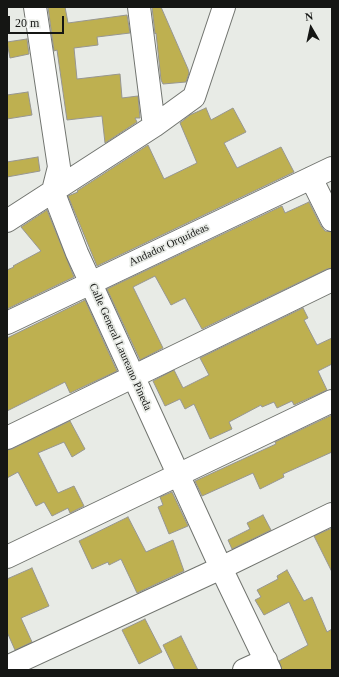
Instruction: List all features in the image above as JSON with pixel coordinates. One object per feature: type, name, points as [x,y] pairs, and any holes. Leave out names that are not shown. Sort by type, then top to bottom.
[{"type":"street","points":[[35,7],[59,167],[53,191]]},
{"type":"street","points":[[139,7],[154,126]]},
{"type":"street","points":[[7,221],[154,126],[194,97],[224,7]]},
{"type":"street","name":"Andador Orquídeas","points":[[7,323],[332,168]]},
{"type":"street","points":[[311,178],[332,220]]},
{"type":"street","name":"Calle General Laureano Pineda","points":[[53,191],[77,253],[133,377],[221,568],[268,665]]},
{"type":"street","points":[[7,438],[332,280]]},
{"type":"street","points":[[7,557],[332,401]]},
{"type":"street","points":[[7,667],[221,568],[332,514]]},
{"type":"street","points":[[244,670],[268,665]]},
{"type":"building","points":[[48,7],[65,7],[68,23],[127,15],[130,33],[97,37],[98,45],[74,48],[77,79],[120,74],[122,98],[138,96],[140,118],[135,118],[137,122],[105,143],[102,116],[67,120],[57,50],[54,51]]},
{"type":"building","points":[[152,7],[161,7],[188,69],[189,73],[186,82],[163,84],[161,80]]},
{"type":"building","points":[[27,39],[29,54],[10,58],[7,42]]},
{"type":"building","points":[[28,92],[32,115],[7,119],[7,95]]},
{"type":"building","points":[[206,108],[211,120],[233,108],[246,132],[224,143],[237,168],[281,147],[294,172],[97,266],[68,196],[78,192],[77,191],[148,145],[164,179],[197,163],[180,123],[190,115]]},
{"type":"building","points":[[38,157],[40,171],[7,177],[7,162]]},
{"type":"building","points":[[309,202],[321,226],[325,231],[332,232],[332,268],[327,269],[202,329],[185,298],[171,305],[155,276],[133,287],[163,348],[140,360],[107,289],[282,206],[285,213]]},
{"type":"building","points":[[47,210],[74,277],[7,309],[7,270],[41,251],[21,227]]},
{"type":"building","points":[[85,300],[117,371],[70,393],[65,382],[7,411],[7,338]]},
{"type":"building","points":[[303,308],[308,318],[304,320],[317,345],[332,338],[332,364],[318,371],[327,390],[294,405],[292,401],[277,408],[274,402],[262,407],[261,405],[229,422],[232,429],[210,439],[194,404],[185,409],[180,399],[165,406],[153,381],[174,370],[183,388],[209,375],[200,358]]},
{"type":"building","points":[[332,415],[332,452],[283,474],[284,477],[260,489],[253,473],[202,496],[195,481],[276,444],[275,442]]},
{"type":"building","points":[[70,421],[85,449],[72,457],[64,442],[38,453],[58,493],[74,486],[84,506],[70,513],[68,508],[52,516],[44,502],[36,506],[18,472],[7,478],[7,450]]},
{"type":"building","points":[[172,492],[188,526],[169,534],[158,507],[163,505],[160,497]]},
{"type":"building","points":[[263,515],[271,530],[232,549],[228,540],[250,529],[247,523]]},
{"type":"building","points":[[128,517],[146,552],[173,540],[184,571],[137,593],[121,559],[109,565],[108,562],[92,569],[79,541]]},
{"type":"building","points":[[332,528],[332,572],[314,536]]},
{"type":"building","points":[[32,568],[49,606],[21,618],[32,642],[15,650],[7,632],[7,579]]},
{"type":"building","points":[[287,570],[304,601],[312,597],[327,632],[332,629],[332,670],[282,670],[279,661],[308,645],[289,602],[264,615],[255,600],[261,597],[257,590],[278,579],[277,576]]},
{"type":"building","points":[[145,619],[162,652],[139,664],[122,630]]},
{"type":"building","points":[[181,636],[198,670],[175,670],[163,645]]}]
